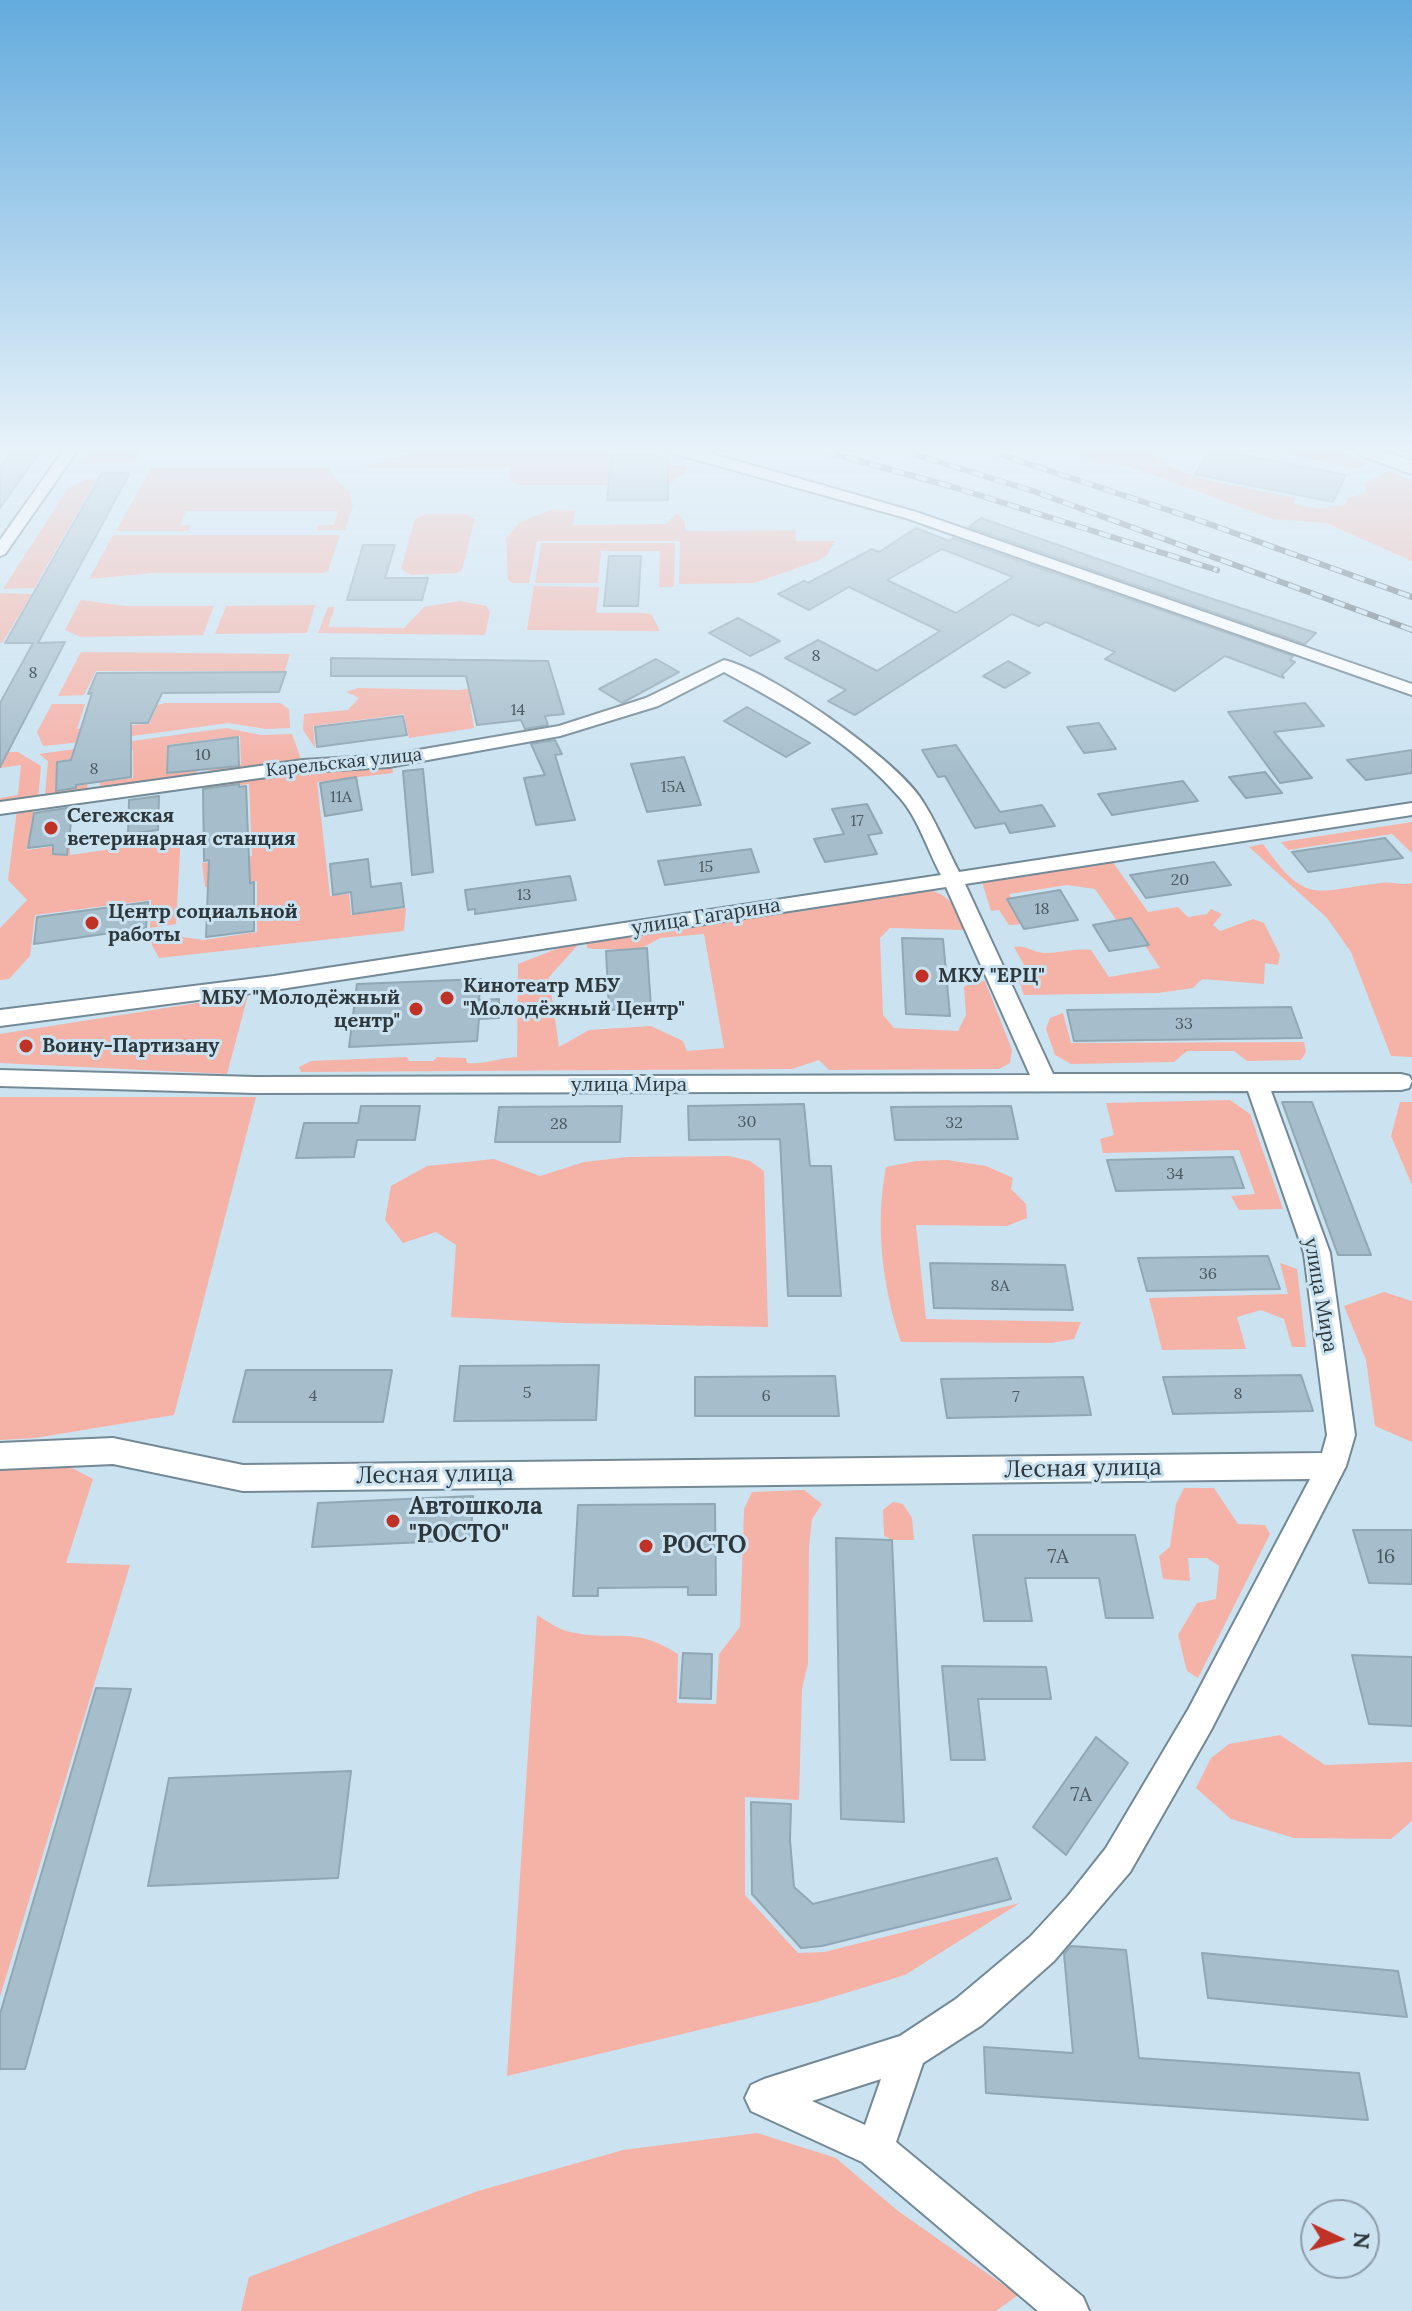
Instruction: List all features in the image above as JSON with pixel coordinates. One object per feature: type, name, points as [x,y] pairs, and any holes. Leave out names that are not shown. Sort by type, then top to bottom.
[{"type":"street","points":[[1037,559],[1412,690]]},
{"type":"street","name":"Карельская улица","points":[[0,808],[303,766],[389,761],[560,731],[652,702],[724,665],[800,706],[860,749],[910,797],[953,879]]},
{"type":"street","name":"улица Гагарина","points":[[0,1018],[274,983],[1412,809]]},
{"type":"street","points":[[953,879],[1046,1085]]},
{"type":"street","name":"улица Мира","points":[[0,1078],[255,1085],[1401,1082]]},
{"type":"street","name":"улица Мира","points":[[1257,1083],[1317,1253],[1341,1435],[1332,1466]]},
{"type":"street","name":"Лесная улица","points":[[0,1456],[113,1451],[243,1478],[1332,1466]]},
{"type":"street","points":[[1069,2311],[875,2149],[764,2098],[909,2051],[969,2012],[1042,1949],[1118,1860],[1200,1719],[1332,1466]]},
{"type":"street","points":[[875,2149],[909,2051]]},
{"type":"shaded area","points":[[22,559],[51,559],[34,588],[3,589]]},
{"type":"shaded area","points":[[100,559],[332,559],[328,571],[322,573],[152,573],[89,579]]},
{"type":"shaded area","points":[[404,559],[465,559],[462,570],[457,573],[411,575],[401,569]]},
{"type":"shaded area","points":[[507,559],[534,559],[529,583],[512,583],[508,579]]},
{"type":"shaded area","points":[[539,559],[600,559],[598,583],[535,583]]},
{"type":"shaded area","points":[[660,559],[675,559],[674,587],[659,587]]},
{"type":"shaded area","points":[[680,559],[821,559],[754,583],[679,584]]},
{"type":"shaded area","points":[[534,586],[599,587],[596,613],[645,613],[652,615],[660,631],[527,630]]},
{"type":"shaded area","points":[[0,593],[32,594],[2,643],[0,643]]},
{"type":"shaded area","points":[[81,600],[125,606],[214,606],[203,635],[81,637],[65,630]]},
{"type":"shaded area","points":[[460,601],[486,606],[490,612],[485,635],[318,633],[328,607],[335,607],[328,627],[404,628],[424,607]]},
{"type":"shaded area","points":[[315,605],[307,633],[215,634],[226,606]]},
{"type":"shaded area","points":[[81,652],[290,654],[285,671],[96,671],[84,695],[58,696]]},
{"type":"shaded area","points":[[498,685],[499,700],[470,704],[474,728],[409,738],[404,714],[313,726],[315,748],[303,730],[304,714],[348,710],[359,698],[346,692],[358,688],[459,690]]},
{"type":"shaded area","points":[[280,703],[289,709],[290,728],[266,729],[228,723],[125,737],[129,725],[149,724],[158,705]]},
{"type":"shaded area","points":[[52,704],[85,704],[77,729],[113,727],[110,739],[43,746],[37,732]]},
{"type":"shaded area","points":[[226,728],[261,735],[292,734],[301,759],[209,773],[209,768],[241,764],[240,736],[167,745],[166,774],[196,770],[197,775],[100,790],[100,782],[133,778],[133,750],[57,761],[55,789],[87,784],[88,792],[45,796],[48,761],[39,754]]},
{"type":"shaded area","points":[[0,752],[18,752],[41,766],[38,799],[0,804],[0,798],[18,795],[21,765],[0,768]]},
{"type":"shaded area","points":[[390,754],[393,773],[317,782],[330,896],[349,894],[351,915],[406,908],[404,931],[159,958],[145,932],[204,940],[257,932],[257,881],[205,887],[202,863],[252,856],[249,784],[203,790],[201,784]]},
{"type":"shaded area","points":[[34,808],[27,850],[70,844],[70,855],[126,847],[127,836],[181,833],[176,924],[150,928],[151,900],[35,915],[30,956],[9,979],[0,980],[0,928],[27,900],[8,880],[17,810]]},
{"type":"shaded area","points":[[1412,822],[1412,853],[1392,834],[1288,850],[1281,842]]},
{"type":"shaded area","points":[[1263,844],[1290,877],[1313,890],[1412,883],[1412,1057],[1391,1056],[1351,952],[1327,918],[1249,847]]},
{"type":"shaded area","points":[[1110,858],[1148,912],[1178,907],[1188,917],[1207,914],[1211,909],[1222,914],[1213,925],[1220,931],[1253,919],[1264,923],[1280,955],[1278,965],[1265,963],[1264,984],[1202,979],[1193,988],[1158,993],[1024,995],[1017,976],[1032,979],[1014,947],[1045,953],[1091,950],[1109,977],[1160,968],[1134,929],[1123,930],[1095,889],[1067,885],[1009,894],[1026,924],[1009,925],[999,910],[991,911],[982,882],[988,877]]},
{"type":"shaded area","points":[[924,889],[940,894],[951,903],[965,930],[890,928],[880,938],[883,1015],[894,1028],[958,1031],[966,1015],[964,987],[971,982],[985,981],[1012,1050],[1010,1063],[999,1069],[829,1070],[819,1060],[792,1069],[301,1072],[299,1067],[311,1061],[407,1057],[409,1061],[433,1061],[437,1057],[466,1058],[467,1063],[473,1063],[517,1057],[518,964],[576,941],[577,946],[549,977],[559,1047],[589,1030],[651,1026],[683,1041],[687,1051],[724,1048],[704,934],[660,938],[640,949],[587,948],[586,939]]},
{"type":"shaded area","points":[[248,995],[227,1074],[0,1063],[0,1034]]},
{"type":"shaded area","points":[[1063,1013],[1071,1043],[1304,1042],[1306,1052],[1301,1060],[1247,1061],[1234,1051],[1187,1051],[1174,1062],[1071,1064],[1055,1055],[1046,1029],[1050,1018]]},
{"type":"shaded area","points":[[0,1097],[256,1097],[174,1415],[35,1438],[0,1440]]},
{"type":"shaded area","points":[[1230,1100],[1250,1114],[1283,1209],[1239,1210],[1231,1196],[1255,1194],[1239,1150],[1103,1153],[1100,1139],[1114,1135],[1106,1103]]},
{"type":"shaded area","points":[[1400,1102],[1412,1102],[1412,1185],[1391,1136]]},
{"type":"shaded area","points":[[729,1156],[750,1161],[764,1171],[768,1327],[451,1317],[456,1245],[436,1232],[403,1243],[385,1220],[391,1186],[427,1166],[494,1159],[540,1176],[584,1162],[628,1157]]},
{"type":"shaded area","points":[[947,1160],[986,1166],[1013,1178],[1011,1189],[1026,1204],[1027,1218],[1007,1226],[916,1225],[926,1319],[1081,1322],[1074,1339],[1051,1343],[901,1342],[889,1299],[882,1255],[881,1211],[886,1167],[916,1161]]},
{"type":"shaded area","points":[[1280,1263],[1297,1269],[1306,1347],[1292,1347],[1284,1319],[1261,1310],[1237,1317],[1246,1349],[1162,1350],[1149,1298],[1288,1294]]},
{"type":"shaded area","points":[[1384,1292],[1412,1301],[1412,1442],[1375,1426],[1366,1360],[1344,1306]]},
{"type":"shaded area","points":[[57,1460],[93,1479],[66,1563],[130,1565],[0,1997],[0,1463]]},
{"type":"shaded area","points":[[1184,1488],[1214,1488],[1238,1524],[1265,1525],[1270,1534],[1198,1678],[1187,1671],[1178,1635],[1197,1603],[1216,1599],[1219,1566],[1207,1558],[1188,1558],[1190,1581],[1163,1579],[1159,1556],[1170,1547],[1176,1504]]},
{"type":"shaded area","points":[[804,1490],[822,1504],[812,1519],[809,1547],[808,1663],[802,1689],[799,1800],[745,1797],[745,1895],[798,1953],[824,1952],[1020,1903],[905,1975],[816,2002],[507,2076],[537,1615],[570,1632],[636,1637],[662,1645],[678,1654],[677,1703],[716,1704],[719,1654],[740,1627],[744,1509],[752,1492]]},
{"type":"shaded area","points":[[893,1502],[903,1504],[912,1518],[914,1540],[893,1540],[884,1536],[883,1510]]},
{"type":"shaded area","points":[[1280,1735],[1325,1765],[1412,1762],[1412,1821],[1391,1839],[1294,1838],[1231,1819],[1196,1788],[1211,1758],[1229,1744]]},
{"type":"shaded area","points":[[757,2133],[836,2158],[898,2211],[1018,2295],[996,2311],[241,2311],[249,2277],[478,2191],[623,2150]]},
{"type":"building","points":[[53,559],[84,559],[38,643],[65,642],[0,767],[0,703],[33,643],[5,643]]},
{"type":"building","points":[[359,559],[391,559],[385,578],[428,578],[422,600],[347,600]]},
{"type":"building","points":[[609,559],[641,559],[638,606],[604,606]]},
{"type":"building","points":[[853,559],[925,559],[887,580],[956,613],[1013,577],[967,559],[1013,559],[1293,656],[1290,660],[1295,662],[1282,675],[1284,678],[1225,656],[1175,691],[1105,659],[1115,652],[1046,622],[1039,626],[1012,614],[855,715],[828,701],[846,690],[785,658],[818,640],[877,671],[940,631],[849,587],[809,610],[778,594],[804,581],[808,583]]},
{"type":"building","points":[[1060,559],[1098,559],[1316,633],[1305,644]]},
{"type":"building","points":[[738,618],[780,641],[750,656],[709,633]]},
{"type":"building","points":[[331,658],[548,661],[564,714],[545,716],[548,725],[525,729],[521,720],[477,725],[466,676],[331,676]]},
{"type":"building","points":[[656,659],[679,672],[622,703],[599,689]]},
{"type":"building","points":[[1008,661],[1030,673],[1005,688],[983,676]]},
{"type":"building","points":[[286,672],[279,692],[162,693],[148,723],[131,723],[131,777],[56,791],[57,762],[71,760],[92,693],[88,694],[97,673]]},
{"type":"building","points":[[1305,703],[1324,726],[1274,732],[1312,778],[1280,783],[1228,712]]},
{"type":"building","points":[[747,707],[810,743],[786,757],[724,721]]},
{"type":"building","points":[[403,716],[407,735],[317,747],[315,727]]},
{"type":"building","points":[[1099,723],[1116,749],[1084,753],[1067,727]]},
{"type":"building","points":[[238,737],[239,766],[167,773],[168,746]]},
{"type":"building","points":[[555,740],[562,754],[555,755],[575,820],[536,825],[524,778],[545,775],[531,744]]},
{"type":"building","points":[[956,745],[1000,812],[1042,805],[1055,826],[1010,833],[1005,823],[975,828],[945,776],[938,777],[922,750]]},
{"type":"building","points":[[1412,750],[1412,773],[1366,780],[1347,760]]},
{"type":"building","points":[[684,757],[701,805],[647,812],[631,764]]},
{"type":"building","points":[[423,769],[433,872],[412,875],[403,771]]},
{"type":"building","points":[[1265,772],[1282,793],[1246,798],[1229,777]]},
{"type":"building","points":[[356,777],[362,810],[325,816],[320,783]]},
{"type":"building","points":[[1183,781],[1198,801],[1112,815],[1098,794]]},
{"type":"building","points":[[239,784],[239,787],[246,786],[250,883],[254,882],[254,931],[206,937],[209,860],[204,861],[203,789]]},
{"type":"building","points":[[159,796],[158,830],[128,834],[129,800]]},
{"type":"building","points":[[867,804],[882,833],[868,835],[877,854],[825,862],[814,839],[844,834],[832,809]]},
{"type":"building","name":"Сегежская ветеринарная станция","points":[[73,807],[67,855],[53,854],[53,845],[28,848],[34,813]]},
{"type":"building","points":[[1385,838],[1403,858],[1308,872],[1292,852]]},
{"type":"building","points":[[751,849],[759,872],[665,885],[658,861]]},
{"type":"building","points":[[368,859],[371,887],[401,883],[404,907],[353,914],[351,892],[333,895],[330,864]]},
{"type":"building","points":[[1214,862],[1231,885],[1146,898],[1130,875]]},
{"type":"building","points":[[570,876],[576,900],[475,914],[475,909],[468,910],[465,890]]},
{"type":"building","points":[[1060,890],[1078,920],[1024,929],[1007,899]]},
{"type":"building","name":"Центр социальной работы","points":[[148,902],[146,928],[34,944],[37,917]]},
{"type":"building","points":[[1131,918],[1149,945],[1109,951],[1093,925]]},
{"type":"building","name":"МКУ \"ЕРЦ\"","points":[[902,938],[943,939],[950,1016],[906,1014]]},
{"type":"building","points":[[647,948],[651,1008],[609,1010],[606,951]]},
{"type":"building","name":"МБУ \"Молодёжный центр\"","points":[[481,979],[479,1000],[499,999],[499,1018],[479,1019],[477,1041],[349,1047],[357,984]]},
{"type":"building","points":[[1291,1007],[1302,1038],[1074,1041],[1067,1010]]},
{"type":"building","points":[[1282,1102],[1312,1102],[1371,1255],[1338,1255]]},
{"type":"building","points":[[804,1104],[810,1166],[831,1166],[841,1296],[788,1296],[780,1139],[689,1140],[688,1106]]},
{"type":"building","points":[[361,1106],[420,1106],[415,1140],[357,1140],[354,1157],[296,1158],[304,1123],[358,1123]]},
{"type":"building","points":[[622,1106],[620,1142],[495,1142],[499,1107]]},
{"type":"building","points":[[1011,1106],[1018,1139],[895,1140],[891,1107]]},
{"type":"building","points":[[1233,1157],[1244,1188],[1116,1191],[1107,1160]]},
{"type":"building","points":[[1268,1256],[1280,1289],[1147,1291],[1138,1258]]},
{"type":"building","points":[[930,1263],[1065,1265],[1073,1310],[934,1308]]},
{"type":"building","points":[[599,1365],[596,1420],[454,1421],[460,1366]]},
{"type":"building","points":[[246,1370],[392,1370],[383,1422],[233,1422]]},
{"type":"building","points":[[1301,1375],[1313,1411],[1173,1414],[1163,1377]]},
{"type":"building","points":[[835,1376],[839,1416],[695,1416],[695,1377]]},
{"type":"building","points":[[1083,1377],[1091,1415],[947,1418],[941,1379]]},
{"type":"building","name":"Автошкола \"РОСТО\"","points":[[473,1496],[471,1540],[312,1547],[318,1503]]},
{"type":"building","name":"РОСТО","points":[[715,1504],[716,1595],[688,1595],[688,1587],[598,1588],[598,1596],[573,1596],[578,1505]]},
{"type":"building","points":[[1353,1530],[1412,1530],[1412,1584],[1369,1583]]},
{"type":"building","points":[[973,1535],[1135,1535],[1153,1618],[1106,1618],[1099,1578],[1025,1578],[1032,1621],[984,1621]]},
{"type":"building","points":[[836,1538],[892,1540],[904,1822],[841,1819]]},
{"type":"building","points":[[683,1653],[712,1654],[711,1699],[680,1698]]},
{"type":"building","points":[[1352,1655],[1412,1657],[1412,1726],[1369,1724]]},
{"type":"building","points":[[942,1666],[1046,1667],[1051,1699],[978,1699],[985,1760],[951,1760]]},
{"type":"building","points":[[96,1688],[131,1689],[25,2069],[0,2069],[0,2014]]},
{"type":"building","points":[[1096,1737],[1128,1763],[1066,1855],[1033,1827]]},
{"type":"building","points":[[351,1771],[338,1878],[148,1886],[169,1778]]},
{"type":"building","points":[[751,1802],[791,1804],[794,1887],[813,1904],[997,1858],[1011,1899],[822,1946],[801,1948],[752,1894]]},
{"type":"building","points":[[1071,1946],[1126,1950],[1139,2058],[1359,2073],[1368,2120],[986,2093],[984,2047],[1073,2053],[1064,1954]]},
{"type":"building","points":[[1202,1953],[1398,1971],[1407,2017],[1208,1998]]},
{"type":"railway","points":[[1182,559],[1217,570]]},
{"type":"railway","points":[[1218,559],[1412,630]]},
{"type":"railway","points":[[1306,559],[1412,597]]},
{"type":"place","name":"Сегежская ветеринарная станция","points":[[51,828]]},
{"type":"place","name":"Центр социальной работы","points":[[92,923]]},
{"type":"place","name":"МКУ \"ЕРЦ\"","points":[[922,976]]},
{"type":"place","name":"Кинотеатр МБУ \"Молодёжный Центр\"","points":[[447,998]]},
{"type":"place","name":"МБУ \"Молодёжный центр\"","points":[[416,1009]]},
{"type":"place","name":"Воину-Партизану","points":[[26,1046]]},
{"type":"place","name":"Автошкола \"РОСТО\"","points":[[393,1521]]},
{"type":"place","name":"РОСТО","points":[[646,1546]]}]
